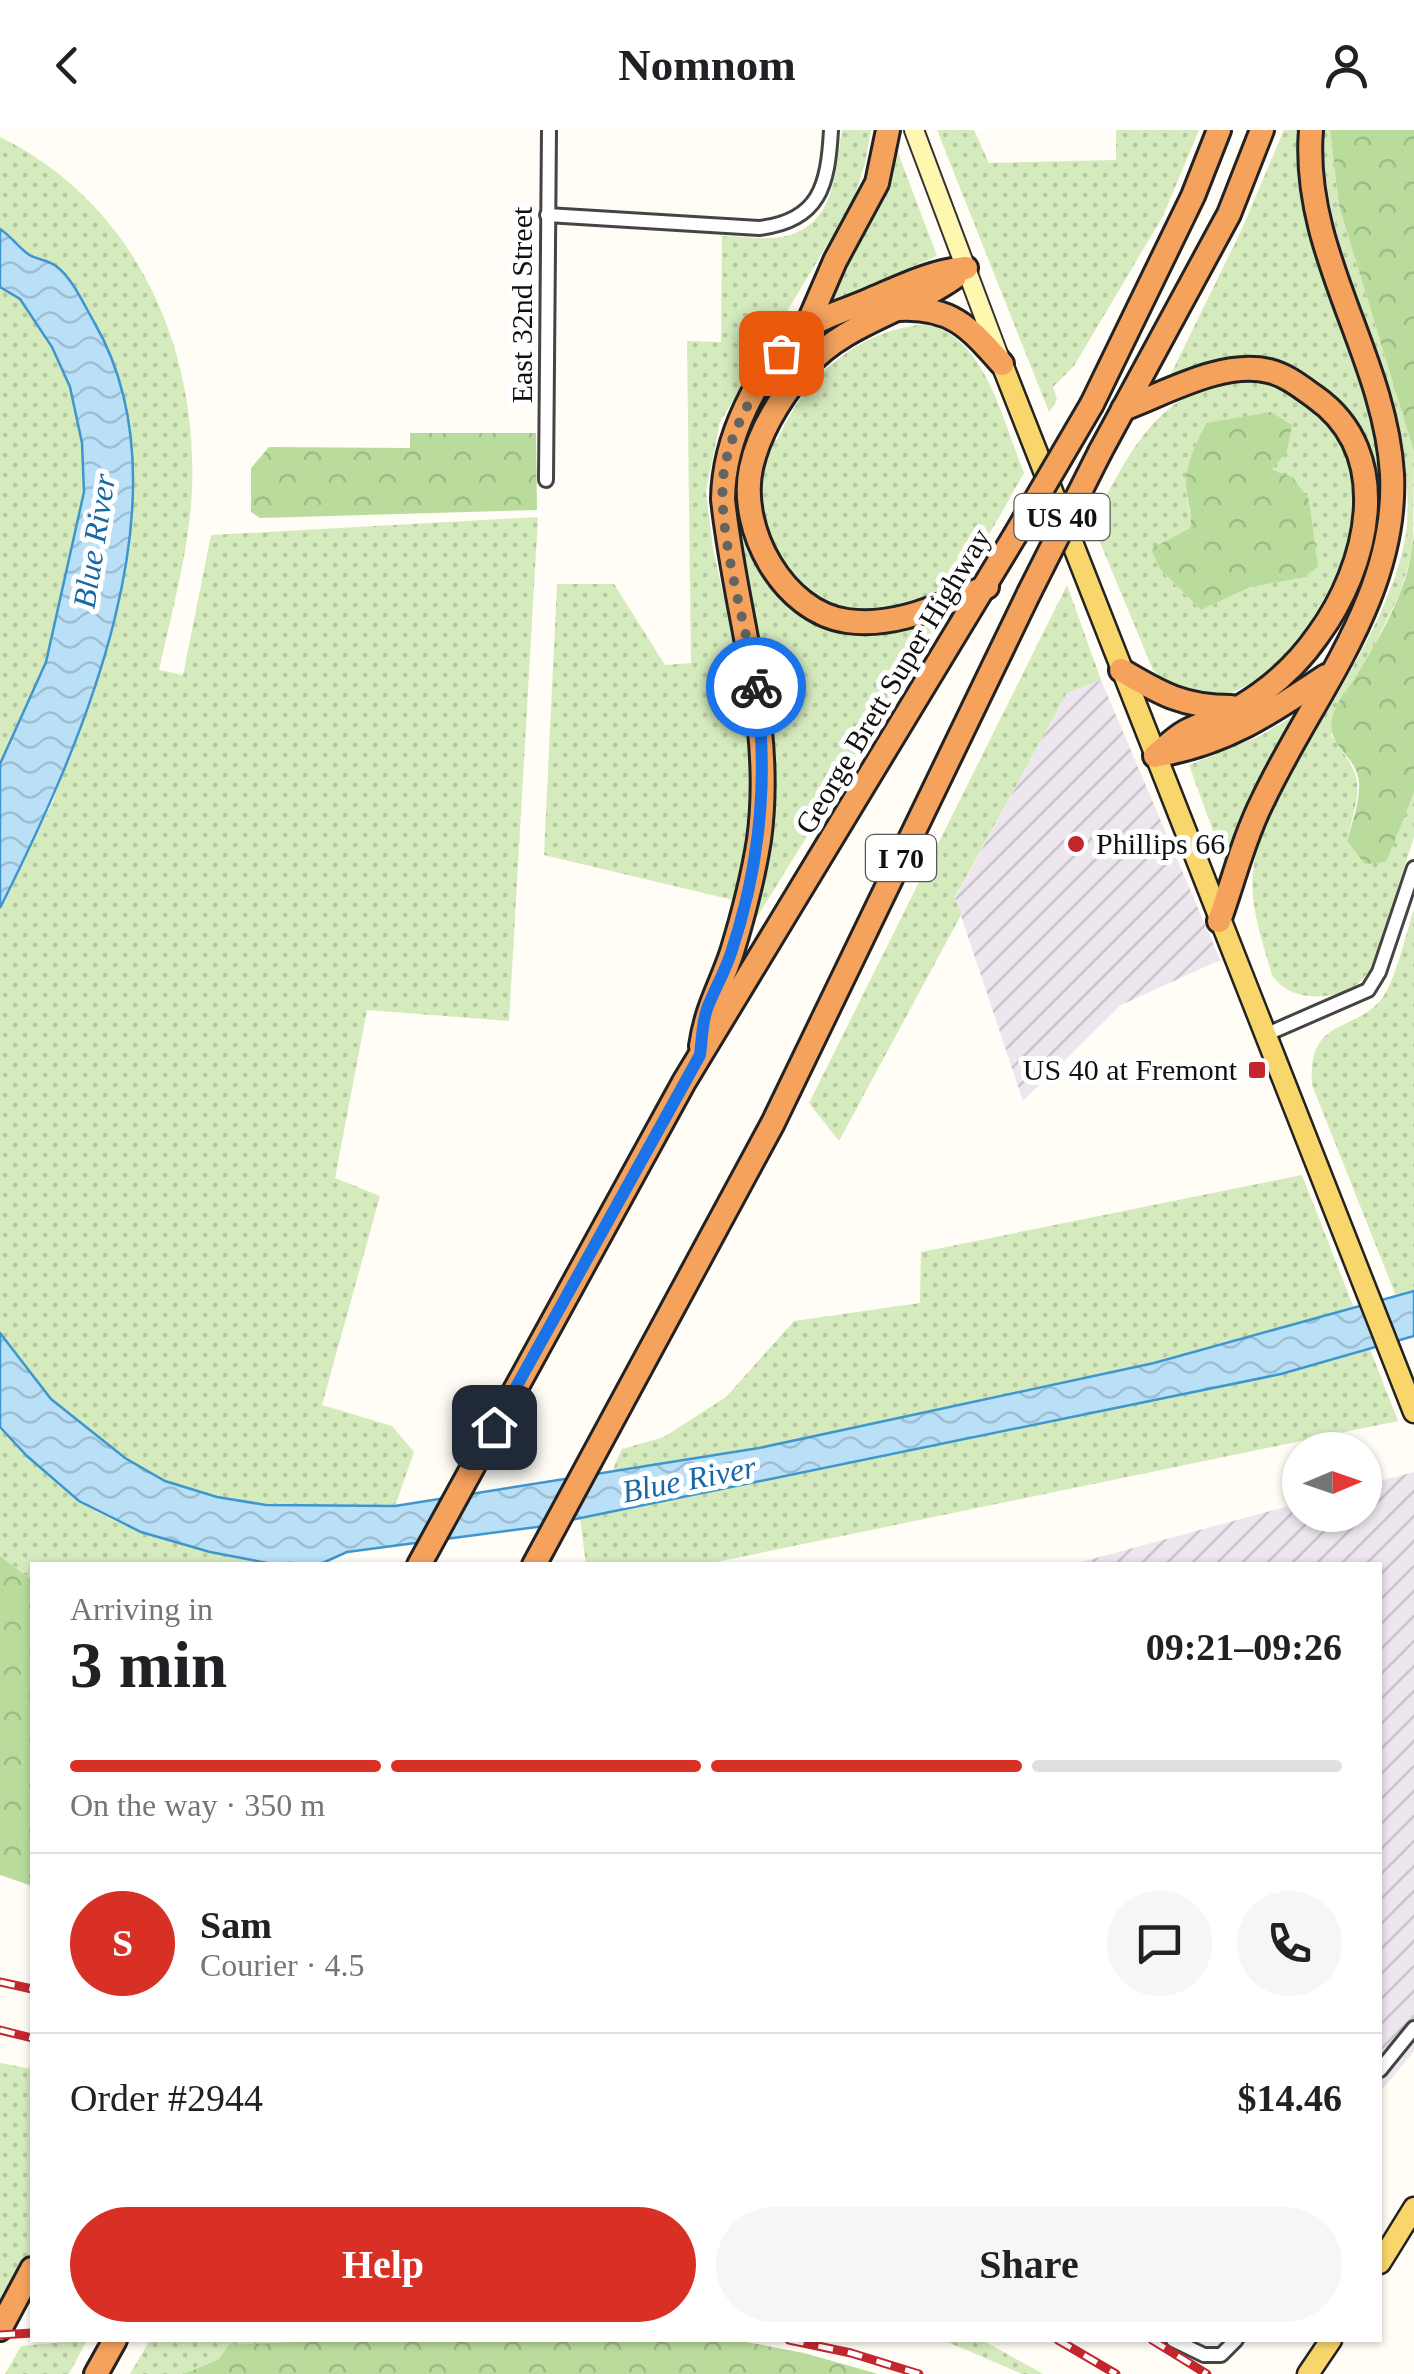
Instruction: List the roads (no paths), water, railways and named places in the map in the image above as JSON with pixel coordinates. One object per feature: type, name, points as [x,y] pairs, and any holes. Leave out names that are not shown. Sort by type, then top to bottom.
[{"type":"highway","points":[[806,328],[835,261],[877,183],[888,130]]},
{"type":"highway","name":"George Brett Super Highway","points":[[421,1562],[684,1082],[987,587],[1092,404],[1193,196],[1219,130]]},
{"type":"highway","name":"I 70","points":[[536,1562],[773,1124],[1029,593],[1228,214],[1262,130]]},
{"type":"highway","points":[[1220,921],[1261,803],[1368,604],[1384,562],[1393,518],[1386,434],[1374,388],[1329,264],[1314,200],[1311,130]]},
{"type":"highway","points":[[700,1055],[706,1013],[731,955],[748,896],[763,800],[759,709],[726,530],[724,473],[731,446],[760,382],[806,328],[934,272],[966,268]]},
{"type":"highway","points":[[966,268],[843,336],[807,366],[776,407],[759,439],[749,473],[753,523],[764,559],[793,594],[818,612],[844,621],[880,623],[987,587]]},
{"type":"highway","name":"US 40","points":[[894,310],[918,308],[966,324],[1002,364]]},
{"type":"highway","points":[[1123,410],[1207,377],[1236,370],[1268,371],[1293,381],[1327,406],[1350,435],[1362,467],[1368,506],[1361,551],[1346,589],[1318,636],[1282,677],[1239,707],[1182,734],[1155,756]]},
{"type":"highway","points":[[1122,670],[1167,698],[1203,707],[1239,707]]},
{"type":"highway","points":[[1155,756],[1188,750],[1238,733],[1332,672]]},
{"type":"highway","points":[[0,2329],[30,2274]]},
{"type":"highway","points":[[96,2374],[114,2342]]},
{"type":"main road","points":[[914,130],[1002,364]]},
{"type":"main road","name":"US 40","points":[[1002,364],[1414,1412]]},
{"type":"main road","points":[[1382,2260],[1414,2208]]},
{"type":"main road","points":[[1308,2374],[1331,2342]]},
{"type":"street","name":"East 32nd Street","points":[[546,480],[549,130]]},
{"type":"street","points":[[547,215],[759,228],[787,224],[809,210],[824,184],[832,130]]},
{"type":"street","points":[[1267,1034],[1368,990],[1379,972],[1414,868]]},
{"type":"street","points":[[1382,2068],[1414,2028]]},
{"type":"street","points":[[1178,2342],[1204,2354],[1222,2355],[1234,2342]]},
{"type":"water","name":"Blue River","points":[[0,229],[28,254],[56,266],[82,299],[122,390],[133,464],[129,541],[114,619],[91,698],[62,773],[0,908],[0,764],[46,662],[84,492],[82,443],[70,387],[52,347],[20,299],[0,287]]},
{"type":"water","name":"Blue River","points":[[1414,1291],[1414,1336],[1281,1374],[537,1527],[347,1552],[325,1562],[262,1562],[141,1532],[79,1501],[0,1427],[0,1333],[51,1399],[125,1458],[165,1481],[217,1497],[266,1505],[395,1506],[759,1448],[1154,1363]]},
{"type":"railway","points":[[0,1982],[30,1989]]},
{"type":"railway","points":[[0,2030],[30,2038]]},
{"type":"railway","points":[[0,2335],[30,2333]]},
{"type":"railway","points":[[799,2342],[919,2374]]},
{"type":"railway","points":[[1061,2342],[1116,2374]]},
{"type":"railway","points":[[1155,2342],[1207,2374]]},
{"type":"place","name":"Phillips 66","points":[[1076,844]]},
{"type":"place","name":"US 40 at Fremont","points":[[1257,1070]]}]
